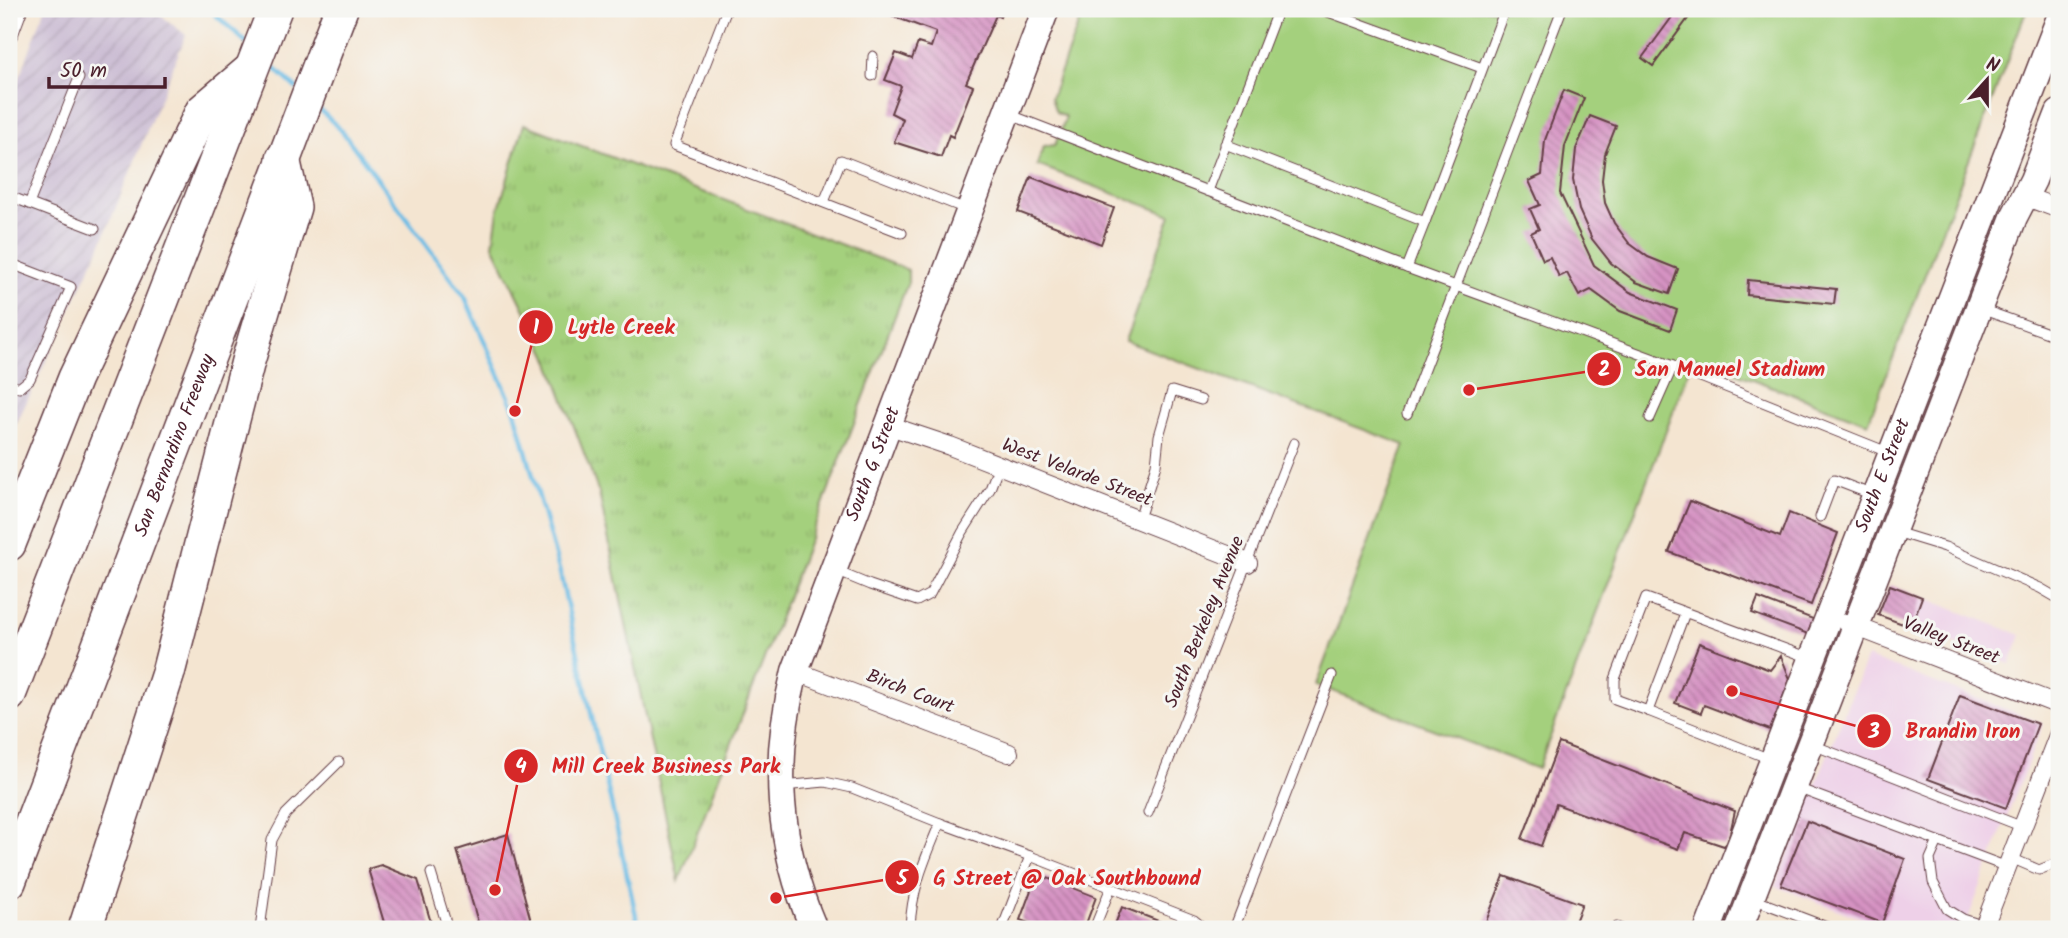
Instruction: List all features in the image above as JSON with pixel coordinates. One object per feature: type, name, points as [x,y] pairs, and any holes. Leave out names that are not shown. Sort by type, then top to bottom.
[{"type":"highway","name":"San Bernardino Freeway","points":[[9,882],[341,9]]},
{"type":"highway","points":[[9,544],[75,378],[215,120],[251,70],[272,17]]},
{"type":"highway","points":[[9,695],[215,120]]},
{"type":"highway","points":[[85,929],[168,673],[248,361],[294,206],[283,158]]},
{"type":"main road","name":"South G Street","points":[[814,929],[800,895],[785,839],[781,787],[782,732],[795,671],[1046,9]]},
{"type":"main road","name":"South E Street","points":[[1708,929],[2059,20]]},
{"type":"main road","name":"South E Street","points":[[1739,929],[1858,627],[2014,217],[2059,113]]},
{"type":"street","points":[[9,33],[18,9]]},
{"type":"street","points":[[2024,196],[2059,209]]},
{"type":"street","name":"West Velarde Street","points":[[890,426],[950,446],[1248,563]]},
{"type":"street","name":"Valley Street","points":[[1828,615],[2059,705]]},
{"type":"street","name":"Birch Court","points":[[795,671],[1009,752]]},
{"type":"street","points":[[1984,928],[2059,733]]},
{"type":"lane","points":[[727,9],[674,145],[902,233]]},
{"type":"lane","points":[[1208,191],[1278,9]]},
{"type":"lane","points":[[1320,9],[1482,68]]},
{"type":"lane","points":[[1407,268],[1505,9]]},
{"type":"lane","points":[[1407,414],[1562,9]]},
{"type":"lane","points":[[872,76],[873,56]]},
{"type":"lane","points":[[29,204],[79,78]]},
{"type":"lane","points":[[1006,113],[1407,268],[1673,366],[1892,454]]},
{"type":"lane","points":[[1225,144],[1425,222]]},
{"type":"lane","points":[[824,202],[841,160],[969,210]]},
{"type":"lane","points":[[9,196],[94,229]]},
{"type":"lane","points":[[9,262],[71,287],[30,379],[19,388],[9,384]]},
{"type":"lane","points":[[1979,309],[2059,337]]},
{"type":"lane","points":[[1650,418],[1673,366]]},
{"type":"lane","points":[[1139,519],[1156,465],[1159,436],[1172,391],[1200,400]]},
{"type":"lane","name":"South Berkeley Avenue","points":[[1148,813],[1294,443]]},
{"type":"lane","points":[[834,571],[917,601],[930,594],[961,533],[990,489],[999,466]]},
{"type":"lane","points":[[1820,517],[1833,480],[1875,495]]},
{"type":"lane","points":[[1894,531],[1945,547],[2059,599]]},
{"type":"lane","points":[[1774,761],[1615,699],[1615,679],[1646,598],[1812,659]]},
{"type":"lane","points":[[1648,711],[1685,613]]},
{"type":"lane","points":[[1234,929],[1332,675]]},
{"type":"lane","points":[[1812,744],[2023,827]]},
{"type":"lane","points":[[260,929],[272,840],[286,814],[339,762]]},
{"type":"lane","points":[[781,787],[825,782],[852,788],[1195,920],[1200,929]]},
{"type":"lane","points":[[1795,787],[1938,841],[2009,863],[2039,870],[2059,862]]},
{"type":"lane","points":[[909,929],[910,904],[940,823]]},
{"type":"lane","points":[[1938,841],[1930,859],[1933,882],[1947,909],[1984,928]]},
{"type":"lane","points":[[1002,929],[1030,856]]},
{"type":"lane","points":[[431,873],[448,929]]},
{"type":"lane","points":[[1094,929],[1111,887]]},
{"type":"lane","points":[[1751,898],[1832,929]]},
{"type":"lane","points":[[1616,929],[1622,929]]},
{"type":"shaded area","points":[[45,9],[152,9],[186,35],[98,251],[9,439],[9,106]]},
{"type":"shaded area","points":[[1890,585],[2021,635],[2010,664],[1878,615]]},
{"type":"shaded area","points":[[1867,657],[2043,723],[1964,929],[1889,929],[1775,886]]},
{"type":"green space","points":[[1084,9],[2027,9],[1868,423],[1694,357],[1538,769],[1316,685],[1405,445],[1125,341],[1171,215],[1037,165],[1044,146],[1055,145],[1066,117],[1056,112],[1051,98]]},
{"type":"green space","points":[[524,124],[908,270],[908,282],[679,881],[599,493],[547,355],[493,245],[498,211]]},
{"type":"building","points":[[873,9],[1003,9],[1000,17],[996,15],[966,83],[973,86],[953,137],[949,135],[941,157],[894,142],[903,119],[891,113],[901,86],[885,80],[896,53],[912,59],[918,43],[931,47],[936,32]]},
{"type":"building","points":[[1678,9],[1695,9],[1653,66],[1642,58]]},
{"type":"building","points":[[1564,90],[1584,98],[1565,146],[1560,193],[1594,265],[1630,292],[1677,310],[1670,330],[1620,311],[1591,290],[1579,296],[1567,273],[1559,277],[1550,257],[1543,260],[1531,233],[1539,229],[1530,209],[1540,205],[1529,181],[1542,175],[1545,140]]},
{"type":"building","points":[[1590,116],[1616,126],[1605,154],[1602,180],[1605,203],[1614,223],[1629,243],[1648,257],[1678,269],[1669,294],[1636,282],[1611,263],[1592,239],[1579,210],[1573,180],[1576,149]]},
{"type":"building","points":[[1031,177],[1114,208],[1101,244],[1018,212]]},
{"type":"building","points":[[1748,280],[1836,289],[1834,304],[1747,295]]},
{"type":"building","points":[[1690,501],[1780,537],[1789,513],[1838,533],[1811,605],[1669,552]]},
{"type":"building","points":[[1890,585],[1922,597],[1911,627],[1878,615]]},
{"type":"building","points":[[1758,598],[1813,619],[1808,634],[1752,613]]},
{"type":"building","points":[[1699,643],[1770,670],[1781,656],[1790,679],[1770,730],[1704,705],[1701,713],[1675,703]]},
{"type":"building","points":[[1960,695],[2038,724],[2006,808],[1928,779]]},
{"type":"building","points":[[1559,743],[1735,811],[1728,842],[1724,846],[1685,833],[1678,849],[1556,804],[1541,846],[1522,839]]},
{"type":"building","points":[[1807,821],[1905,859],[1882,923],[1781,885]]},
{"type":"building","points":[[508,834],[533,929],[480,929],[457,850]]},
{"type":"building","points":[[381,865],[418,880],[433,929],[386,929],[368,869]]},
{"type":"building","points":[[1037,874],[1096,897],[1084,929],[1033,929],[1034,925],[1020,920]]},
{"type":"building","points":[[1504,876],[1582,904],[1572,929],[1483,929]]},
{"type":"building","points":[[1122,907],[1179,929],[1113,929]]},
{"type":"waterway","points":[[209,9],[247,43]]},
{"type":"waterway","points":[[269,63],[296,88]]},
{"type":"waterway","points":[[318,108],[342,131],[465,297],[515,411],[560,573],[639,929]]},
{"type":"place","name":"San Manuel Stadium","points":[[1469,390]]},
{"type":"place","name":"Lytle Creek","points":[[515,411]]},
{"type":"place","name":"Brandin Iron","points":[[1732,691]]},
{"type":"place","name":"Mill Creek Business Park","points":[[495,890]]},
{"type":"place","name":"G Street @ Oak Southbound","points":[[776,898]]}]
